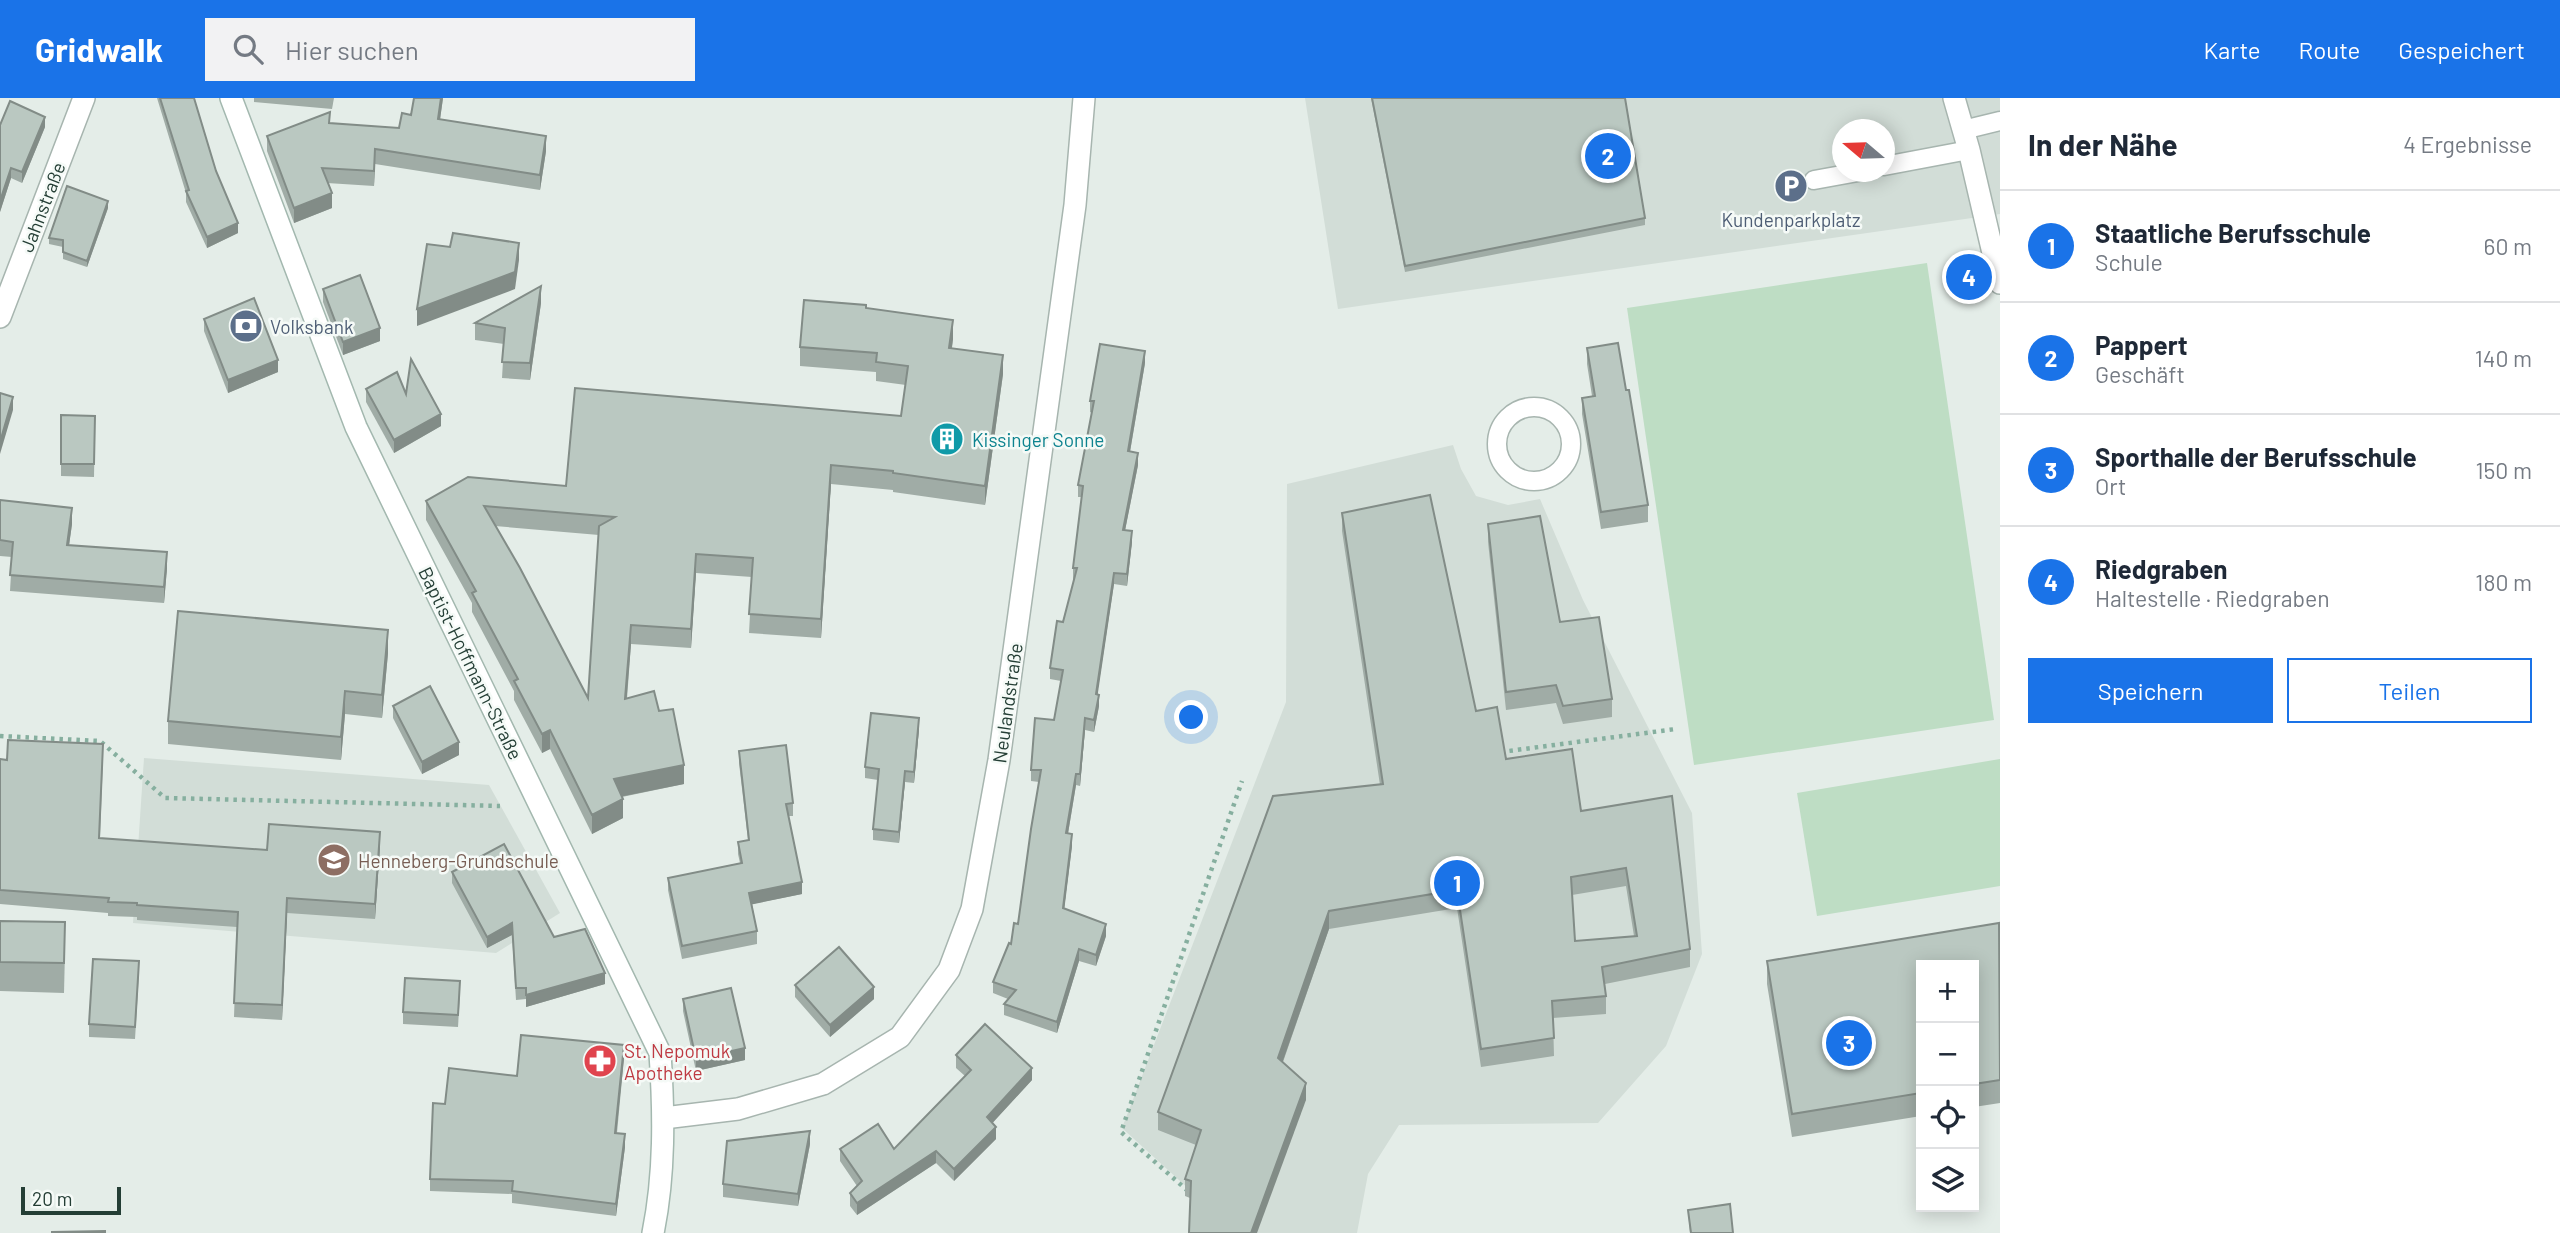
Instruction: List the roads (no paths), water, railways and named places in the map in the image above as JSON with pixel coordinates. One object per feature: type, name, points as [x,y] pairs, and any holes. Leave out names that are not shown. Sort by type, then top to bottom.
[{"type":"street","name":"Jahnstraße","points":[[0,317],[84,98]]},
{"type":"street","name":"Baptist-Hoffmann-Straße","points":[[231,98],[356,427],[660,1053],[664,1118],[658,1211],[653,1233]]},
{"type":"street","name":"Neulandstraße","points":[[664,1118],[738,1109],[823,1084],[900,1037],[949,970],[972,909],[999,760],[1075,205],[1084,98]]},
{"type":"street","points":[[1954,98],[2000,283]]},
{"type":"lane","points":[[1895,163],[1966,140],[2000,121]]},
{"type":"lane","points":[[1814,180],[1832,177]]},
{"type":"lane","points":[[1532,406],[1551,411],[1561,418],[1569,429],[1571,447],[1568,460],[1561,471],[1549,479],[1535,482],[1522,480],[1502,465],[1496,447],[1497,434],[1508,416],[1519,409],[1532,406]]},
{"type":"place","name":"Pappert","points":[[1608,156]]},
{"type":"place","name":"Kundenparkplatz","points":[[1791,186]]},
{"type":"place","name":"Riedgraben","points":[[1969,277]]},
{"type":"place","name":"Volksbank","points":[[246,326]]},
{"type":"place","name":"Kissinger Sonne","points":[[947,439]]},
{"type":"place","name":"Henneberg-Grundschule","points":[[334,860]]},
{"type":"place","name":"Staatliche Berufsschule","points":[[1457,883]]},
{"type":"place","name":"Sporthalle der Berufsschule","points":[[1849,1043]]},
{"type":"place","name":"St. Nepomuk Apotheke","points":[[600,1061]]}]
